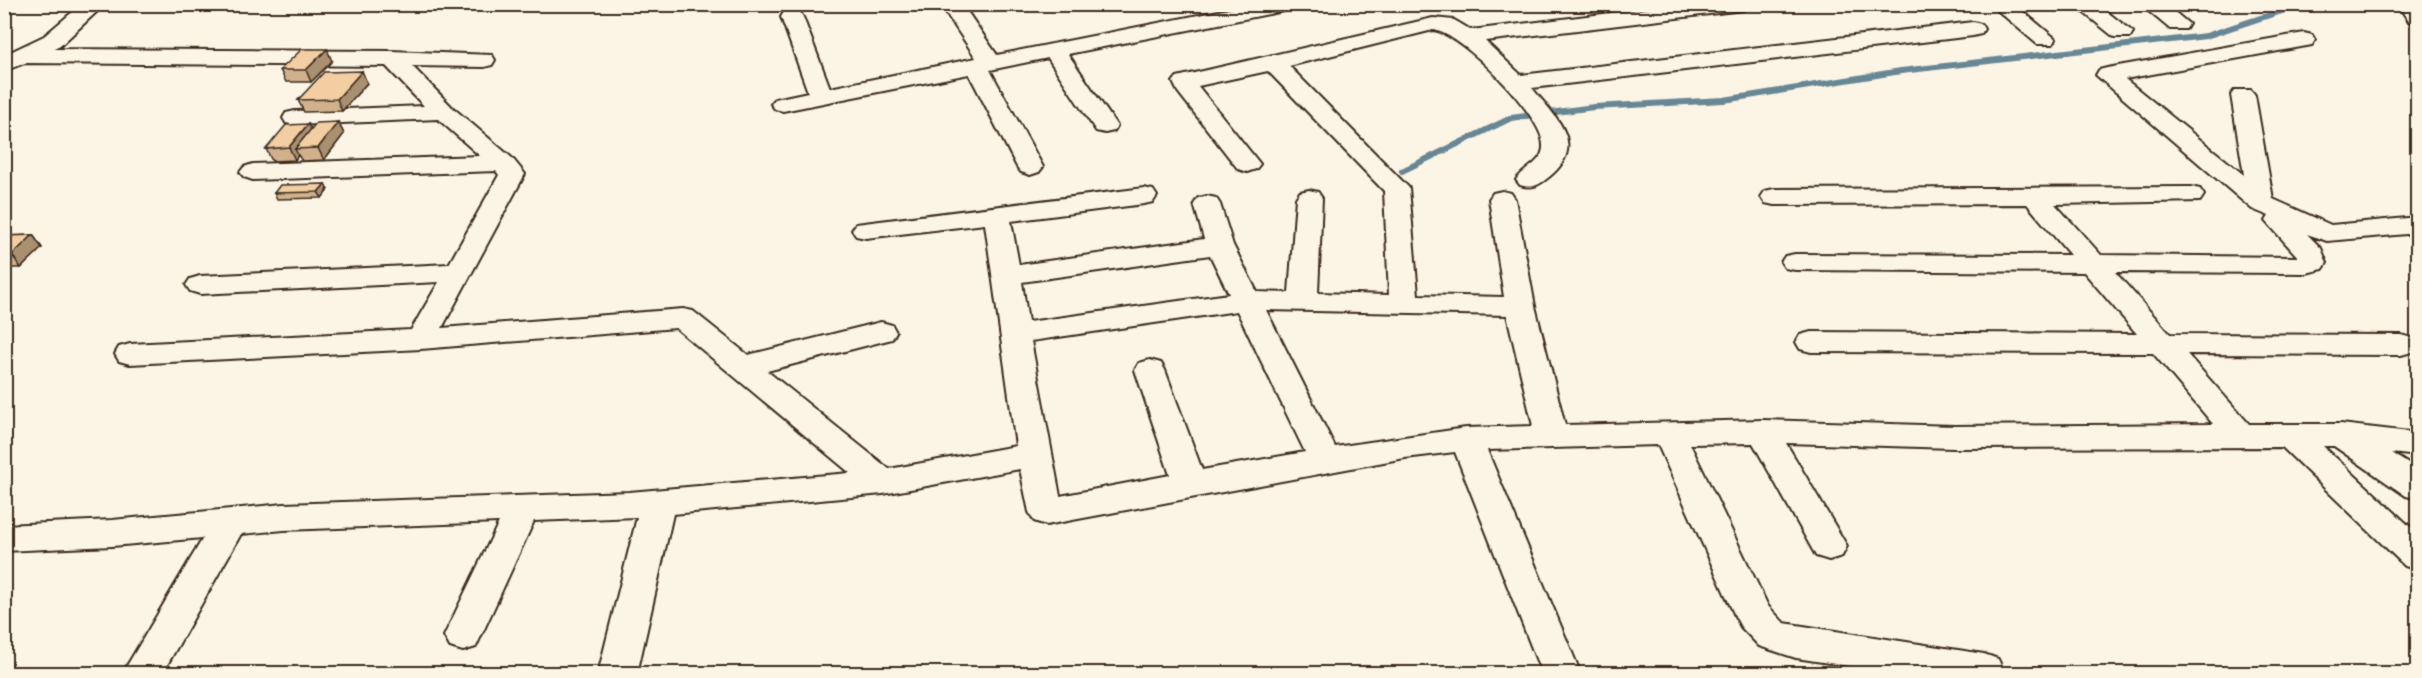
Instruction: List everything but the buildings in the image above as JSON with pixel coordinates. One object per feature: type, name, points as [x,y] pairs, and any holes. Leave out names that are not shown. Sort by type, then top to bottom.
[{"type":"street","points":[[14,60],[52,41],[95,4]]},
{"type":"street","points":[[783,104],[1289,4]]},
{"type":"street","points":[[1467,38],[1743,4]]},
{"type":"street","points":[[2000,4],[2045,39]]},
{"type":"street","points":[[2083,4],[2122,32]]},
{"type":"street","points":[[2150,4],[2178,24]]},
{"type":"street","points":[[2409,4],[2418,17]]},
{"type":"street","points":[[954,8],[1030,167]]},
{"type":"street","points":[[792,17],[820,95]]},
{"type":"street","points":[[1247,164],[1184,84],[1189,80],[1273,63],[1433,24],[1446,25],[1467,38],[1516,83],[1554,132],[1556,147],[1552,162],[1529,180]]},
{"type":"street","points":[[1516,83],[1973,29]]},
{"type":"street","points":[[1795,262],[2306,265],[2313,263],[2311,254],[2270,212],[2107,75],[2304,40]]},
{"type":"street","points":[[1053,49],[1105,126]]},
{"type":"street","points":[[14,60],[392,58],[484,60]]},
{"type":"street","points":[[392,58],[444,112],[510,169],[511,180],[422,339]]},
{"type":"street","points":[[1273,63],[1396,188],[1404,304]]},
{"type":"street","points":[[2244,95],[2270,212]]},
{"type":"street","points":[[295,118],[444,112]]},
{"type":"street","points":[[253,172],[503,163]]},
{"type":"street","points":[[1774,197],[2191,195]]},
{"type":"street","points":[[866,231],[1144,196]]},
{"type":"street","points":[[2034,196],[2242,437]]},
{"type":"street","points":[[1303,302],[1308,198]]},
{"type":"street","points":[[1502,199],[1520,306],[1552,438]]},
{"type":"street","points":[[1207,204],[1219,245],[1325,460]]},
{"type":"street","points":[[2270,212],[2327,233],[2418,225]]},
{"type":"street","points":[[997,215],[1014,334],[1046,512],[1325,460],[1466,439],[1763,431],[1954,437],[2341,435],[2418,445]]},
{"type":"street","points":[[1005,276],[1219,245]]},
{"type":"street","points":[[200,285],[459,272]]},
{"type":"street","points":[[1014,334],[1245,301],[1520,306]]},
{"type":"street","points":[[130,354],[422,339],[683,318],[883,482]]},
{"type":"street","points":[[742,367],[881,332]]},
{"type":"street","points":[[1810,342],[2401,345]]},
{"type":"street","points":[[1150,370],[1190,484]]},
{"type":"street","points":[[1763,431],[1829,546]]},
{"type":"street","points":[[1669,434],[1754,616],[1772,635],[1796,642],[1984,670]]},
{"type":"street","points":[[2341,435],[2418,487]]},
{"type":"street","points":[[2291,436],[2418,556]]},
{"type":"street","points":[[1466,439],[1562,674]]},
{"type":"street","points":[[4,538],[112,533],[296,517],[658,503],[883,482],[1034,455]]},
{"type":"street","points":[[617,674],[658,503]]},
{"type":"street","points":[[463,636],[523,508]]},
{"type":"street","points":[[141,674],[230,522]]},
{"type":"waterway","points":[[1402,171],[1511,118],[1594,107],[1724,100],[1901,71],[2206,36],[2303,4]]}]
